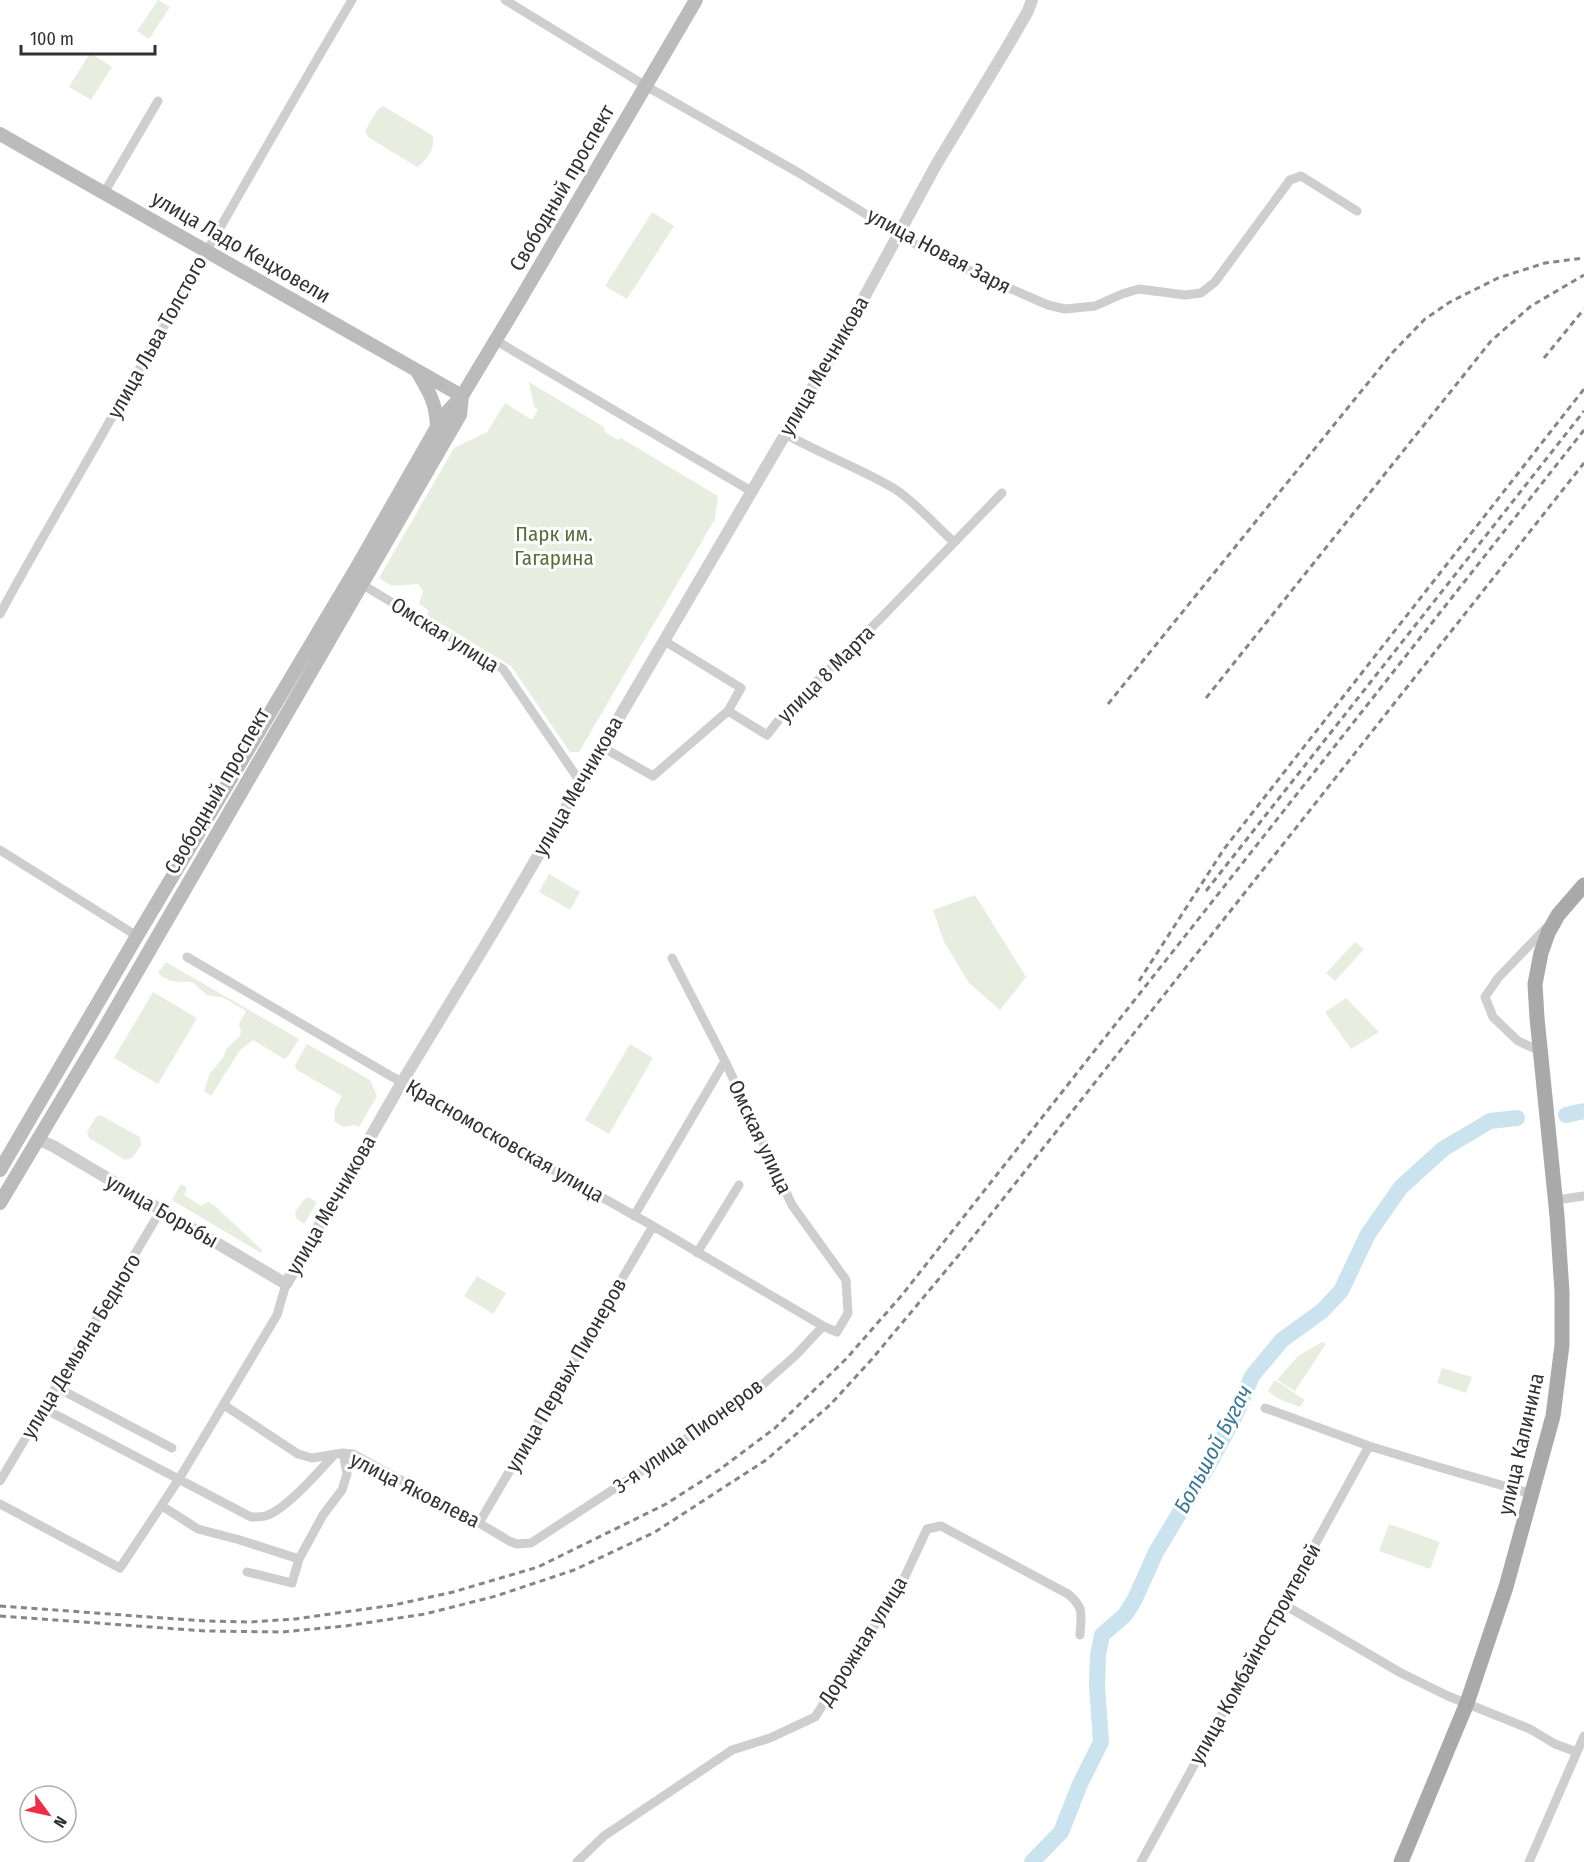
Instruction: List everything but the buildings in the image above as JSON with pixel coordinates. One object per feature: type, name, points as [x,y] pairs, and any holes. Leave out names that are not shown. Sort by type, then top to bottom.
[{"type":"main road","name":"Свободный проспект","points":[[0,1203],[101,1034],[357,582],[437,427],[462,396],[696,0]]},
{"type":"main road","name":"улица Ладо Кецховели","points":[[0,134],[462,396]]},
{"type":"main road","points":[[417,371],[432,395],[437,427]]},
{"type":"main road","name":"Свободный проспект","points":[[0,1170],[137,936],[460,415],[462,396]]},
{"type":"main road","name":"улица Калинина","points":[[1401,1862],[1467,1703],[1506,1587],[1553,1416],[1562,1344],[1562,1292],[1556,1200],[1535,984],[1548,933],[1558,915],[1584,885]]},
{"type":"main road","points":[[137,936],[151,946]]},
{"type":"street","name":"улица Льва Толстого","points":[[0,614],[30,557],[352,0]]},
{"type":"street","name":"улица Новая Заря","points":[[505,0],[911,242],[1048,305],[1065,309],[1095,306],[1140,289],[1185,295],[1201,293],[1215,282],[1290,180],[1301,176],[1357,211]]},
{"type":"street","name":"улица Мечникова","points":[[0,1504],[120,1568],[179,1479],[277,1315],[286,1284],[402,1082],[581,783],[847,329],[936,165],[1028,11],[1032,0]]},
{"type":"street","points":[[104,193],[158,101]]},
{"type":"street","points":[[495,340],[751,491]]},
{"type":"street","points":[[784,433],[897,490],[954,542]]},
{"type":"street","name":"улица 8 Марта","points":[[728,711],[767,735],[781,717],[1002,493]]},
{"type":"street","name":"Омская улица","points":[[357,582],[503,669],[581,783]]},
{"type":"street","points":[[602,747],[653,776],[728,711],[741,688],[663,640]]},
{"type":"street","points":[[0,850],[137,936]]},
{"type":"street","points":[[1540,1051],[1518,1041],[1493,1017],[1485,997],[1498,978],[1558,915]]},
{"type":"street","name":"Красномосковская улица","points":[[187,957],[823,1326]]},
{"type":"street","name":"Омская улица","points":[[672,958],[725,1062],[792,1205],[846,1280],[848,1313]]},
{"type":"street","points":[[634,1216],[725,1062]]},
{"type":"street","name":"улица Борьбы","points":[[37,1139],[53,1146],[286,1284]]},
{"type":"street","points":[[697,1253],[739,1185]]},
{"type":"street","points":[[1556,1200],[1584,1196]]},
{"type":"street","name":"улица Демьяна Бедного","points":[[0,1481],[161,1210]]},
{"type":"street","name":"улица Первых Пионеров","points":[[479,1523],[653,1226]]},
{"type":"street","name":"3-я улица Пионеров","points":[[509,1541],[517,1544],[531,1543],[657,1461],[696,1431],[752,1394],[823,1326],[837,1332],[848,1313]]},
{"type":"street","points":[[56,1387],[172,1448]]},
{"type":"street","name":"улица Яковлева","points":[[224,1405],[298,1454],[312,1458],[339,1454],[359,1457],[509,1541]]},
{"type":"street","points":[[43,1408],[251,1517],[265,1516],[276,1510],[339,1454],[347,1474],[342,1490],[323,1515],[299,1559],[292,1583],[247,1572]]},
{"type":"street","points":[[1265,1408],[1369,1446],[1532,1494]]},
{"type":"street","name":"улица Комбайностроителей","points":[[1141,1862],[1369,1446]]},
{"type":"street","points":[[162,1506],[198,1529],[299,1559]]},
{"type":"street","name":"Дорожная улица","points":[[577,1862],[604,1836],[732,1750],[770,1738],[815,1717],[901,1585],[927,1529],[940,1526],[1068,1594],[1078,1602],[1082,1611],[1080,1635]]},
{"type":"street","points":[[1283,1604],[1401,1673],[1530,1729],[1555,1744],[1576,1752]]},
{"type":"street","points":[[1529,1862],[1584,1736]]},
{"type":"green space","points":[[158,0],[170,7],[149,39],[137,31]]},
{"type":"green space","points":[[90,53],[112,67],[91,100],[69,87]]},
{"type":"green space","points":[[383,106],[432,135],[433,144],[430,153],[417,167],[368,137],[365,131],[378,109]]},
{"type":"green space","points":[[652,212],[674,226],[627,299],[605,286]]},
{"type":"green space","name":"Парк им. Гагарина","points":[[529,382],[604,427],[605,432],[618,440],[621,438],[718,496],[715,519],[579,752],[570,752],[511,666],[427,615],[429,611],[419,604],[423,591],[418,584],[392,586],[379,578],[454,448],[487,432],[505,403],[532,420],[538,410],[534,406]]},
{"type":"green space","points":[[549,874],[580,892],[570,910],[539,892]]},
{"type":"green space","points":[[975,895],[1026,977],[1000,1010],[969,983],[944,942],[933,910]]},
{"type":"green space","points":[[1355,942],[1364,949],[1335,981],[1326,973]]},
{"type":"green space","points":[[166,962],[299,1039],[288,1056],[284,1059],[253,1040],[240,1050],[211,1096],[204,1091],[210,1073],[223,1058],[227,1048],[239,1037],[241,1032],[239,1024],[246,1011],[224,998],[207,995],[192,982],[166,979],[158,973]]},
{"type":"green space","points":[[153,992],[197,1018],[158,1084],[114,1058]]},
{"type":"green space","points":[[1346,998],[1379,1032],[1351,1049],[1325,1012]]},
{"type":"green space","points":[[307,1044],[370,1080],[377,1096],[359,1127],[355,1125],[343,1127],[334,1121],[335,1109],[342,1096],[297,1070],[295,1065]]},
{"type":"green space","points":[[630,1044],[653,1058],[609,1134],[585,1120]]},
{"type":"green space","points":[[100,1115],[140,1137],[141,1145],[133,1157],[125,1160],[89,1138],[87,1132],[96,1117]]},
{"type":"green space","points":[[181,1184],[187,1188],[184,1195],[201,1206],[208,1202],[215,1206],[262,1250],[261,1253],[172,1200]]},
{"type":"green space","points":[[308,1197],[317,1202],[304,1224],[296,1218],[295,1212]]},
{"type":"green space","points":[[477,1276],[506,1293],[493,1314],[464,1296]]},
{"type":"green space","points":[[1322,1342],[1326,1344],[1295,1391],[1277,1380],[1298,1356]]},
{"type":"green space","points":[[1442,1368],[1472,1377],[1466,1393],[1437,1383]]},
{"type":"green space","points":[[1275,1380],[1305,1400],[1300,1407],[1279,1399],[1268,1391]]},
{"type":"green space","points":[[1389,1524],[1440,1542],[1430,1569],[1379,1551]]},
{"type":"waterway","points":[[1566,1115],[1584,1111]]},
{"type":"waterway","name":"Большой Бугач","points":[[1032,1862],[1061,1832],[1080,1784],[1101,1742],[1097,1686],[1098,1655],[1102,1635],[1125,1615],[1135,1599],[1156,1552],[1208,1466],[1236,1414],[1252,1376],[1282,1340],[1322,1311],[1341,1291],[1368,1234],[1401,1187],[1443,1149],[1490,1121],[1517,1118]]},
{"type":"railway","points":[[1108,704],[1393,352],[1425,319],[1450,302],[1498,278],[1545,263],[1584,258]]},
{"type":"railway","points":[[1206,698],[1491,341],[1531,306],[1584,275]]},
{"type":"railway","points":[[1544,358],[1584,309]]},
{"type":"railway","points":[[1139,981],[1224,849],[1584,389]]},
{"type":"railway","points":[[1206,891],[1584,411]]},
{"type":"railway","points":[[0,1606],[205,1621],[250,1622],[295,1619],[394,1605],[453,1592],[538,1567],[666,1504],[719,1470],[775,1428],[846,1359],[902,1295],[1584,430]]},
{"type":"railway","points":[[0,1616],[206,1631],[282,1632],[345,1626],[425,1614],[496,1596],[574,1570],[655,1532],[766,1460],[830,1405],[872,1359],[958,1256],[1584,463]]}]
